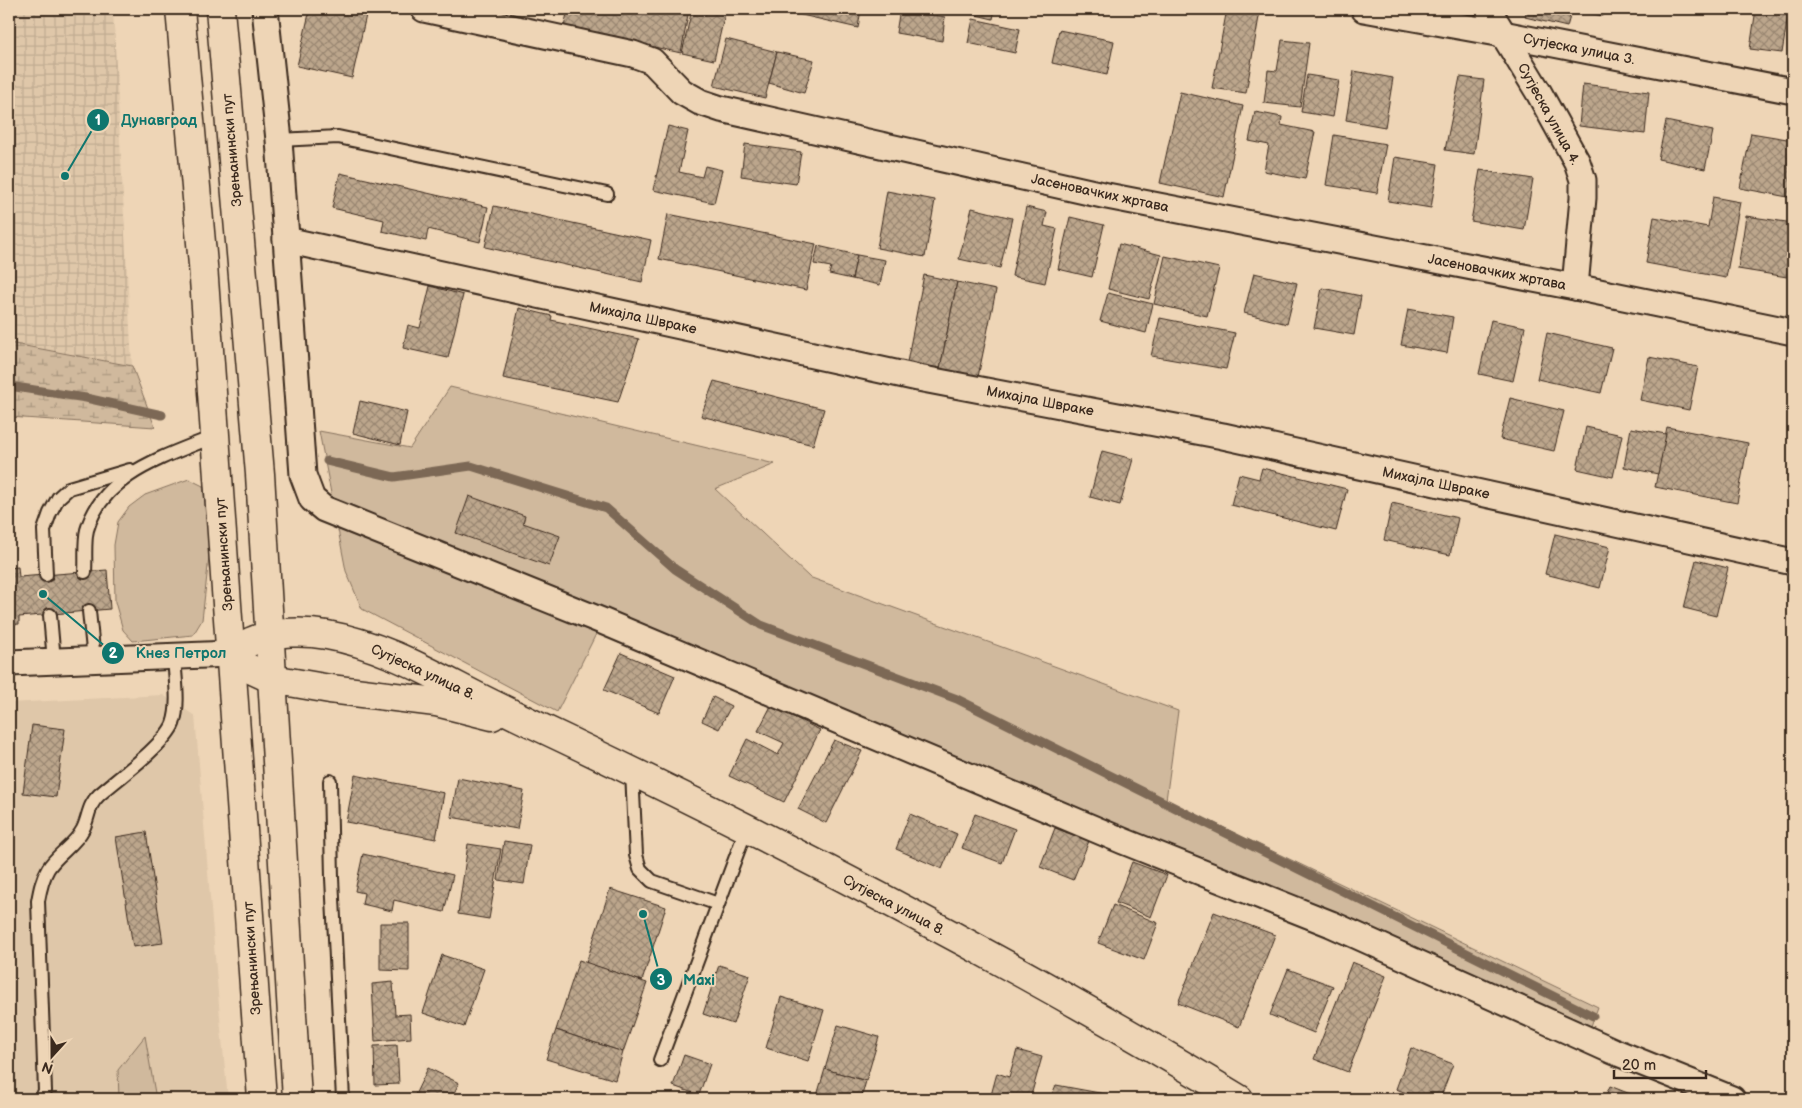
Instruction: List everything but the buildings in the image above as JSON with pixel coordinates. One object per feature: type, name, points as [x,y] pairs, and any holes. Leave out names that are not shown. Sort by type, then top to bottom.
[{"type":"main road","name":"Зрењанински пут","points":[[180,9],[203,264],[262,1099]]},
{"type":"main road","name":"Зрењанински пут","points":[[220,9],[260,474],[297,1099]]},
{"type":"main road","name":"Сутјеска улица 8.","points":[[540,727],[436,702],[330,689],[272,678],[246,666],[230,654],[256,639],[270,635],[312,633],[376,648],[425,669],[747,827],[1064,998],[1240,1099]]},
{"type":"street","points":[[265,9],[279,140],[303,475],[312,499],[324,509],[602,621],[1123,841],[1332,924],[1613,1051],[1732,1099]]},
{"type":"street","name":"Јасеновачких жртава","points":[[424,9],[633,54],[652,62],[682,92],[700,102],[721,109],[1107,196],[1575,287],[1793,332]]},
{"type":"street","name":"Сутјеска улица 3.","points":[[1364,9],[1503,34],[1793,91]]},
{"type":"street","name":"Сутјеска улица 4.","points":[[1488,9],[1539,93],[1577,162],[1583,180],[1575,287]]},
{"type":"street","name":"Михајла Швраке","points":[[286,240],[918,378],[1223,436],[1793,562]]},
{"type":"street","points":[[9,663],[230,654]]},
{"type":"lane","points":[[279,140],[338,137],[607,194]]},
{"type":"lane","points":[[46,575],[44,530],[58,498],[69,488],[142,467],[215,436]]},
{"type":"lane","points":[[85,572],[87,531],[96,509],[109,492],[142,467]]},
{"type":"lane","points":[[89,611],[94,660]]},
{"type":"lane","points":[[50,614],[54,662]]},
{"type":"lane","points":[[41,1099],[45,1091],[38,901],[40,886],[48,868],[76,839],[83,828],[91,805],[164,737],[172,726],[176,711],[174,656]]},
{"type":"lane","points":[[632,771],[636,855],[640,869],[652,882],[718,904]]},
{"type":"lane","points":[[330,781],[332,878],[343,1099]]},
{"type":"lane","points":[[660,1060],[747,827]]},
{"type":"shaded area","points":[[9,9],[113,9],[132,366],[9,343]]},
{"type":"shaded area","points":[[163,695],[195,716],[228,1099],[9,1099],[9,703]]},
{"type":"green space","points":[[9,343],[132,366],[155,427],[9,417]]},
{"type":"green space","points":[[450,387],[775,464],[715,489],[809,577],[1178,711],[1166,800],[1598,1007],[1591,1026],[1613,1051],[602,622],[557,712],[362,609],[346,571],[319,431],[410,448]]},
{"type":"green space","points":[[189,479],[203,486],[210,548],[202,620],[193,635],[133,641],[123,630],[115,602],[114,545],[118,522],[129,507],[145,495]]},
{"type":"green space","points":[[145,1036],[156,1099],[119,1099],[118,1070]]},
{"type":"waterway","points":[[9,386],[86,398],[162,415]]},
{"type":"waterway","points":[[327,461],[394,477],[471,466],[606,508],[675,569],[761,625],[957,699],[1593,1016]]},
{"type":"place","name":"Дунавград","points":[[65,176]]},
{"type":"place","name":"Кнез Петрол","points":[[43,594]]},
{"type":"place","name":"Maxi","points":[[643,914]]}]
